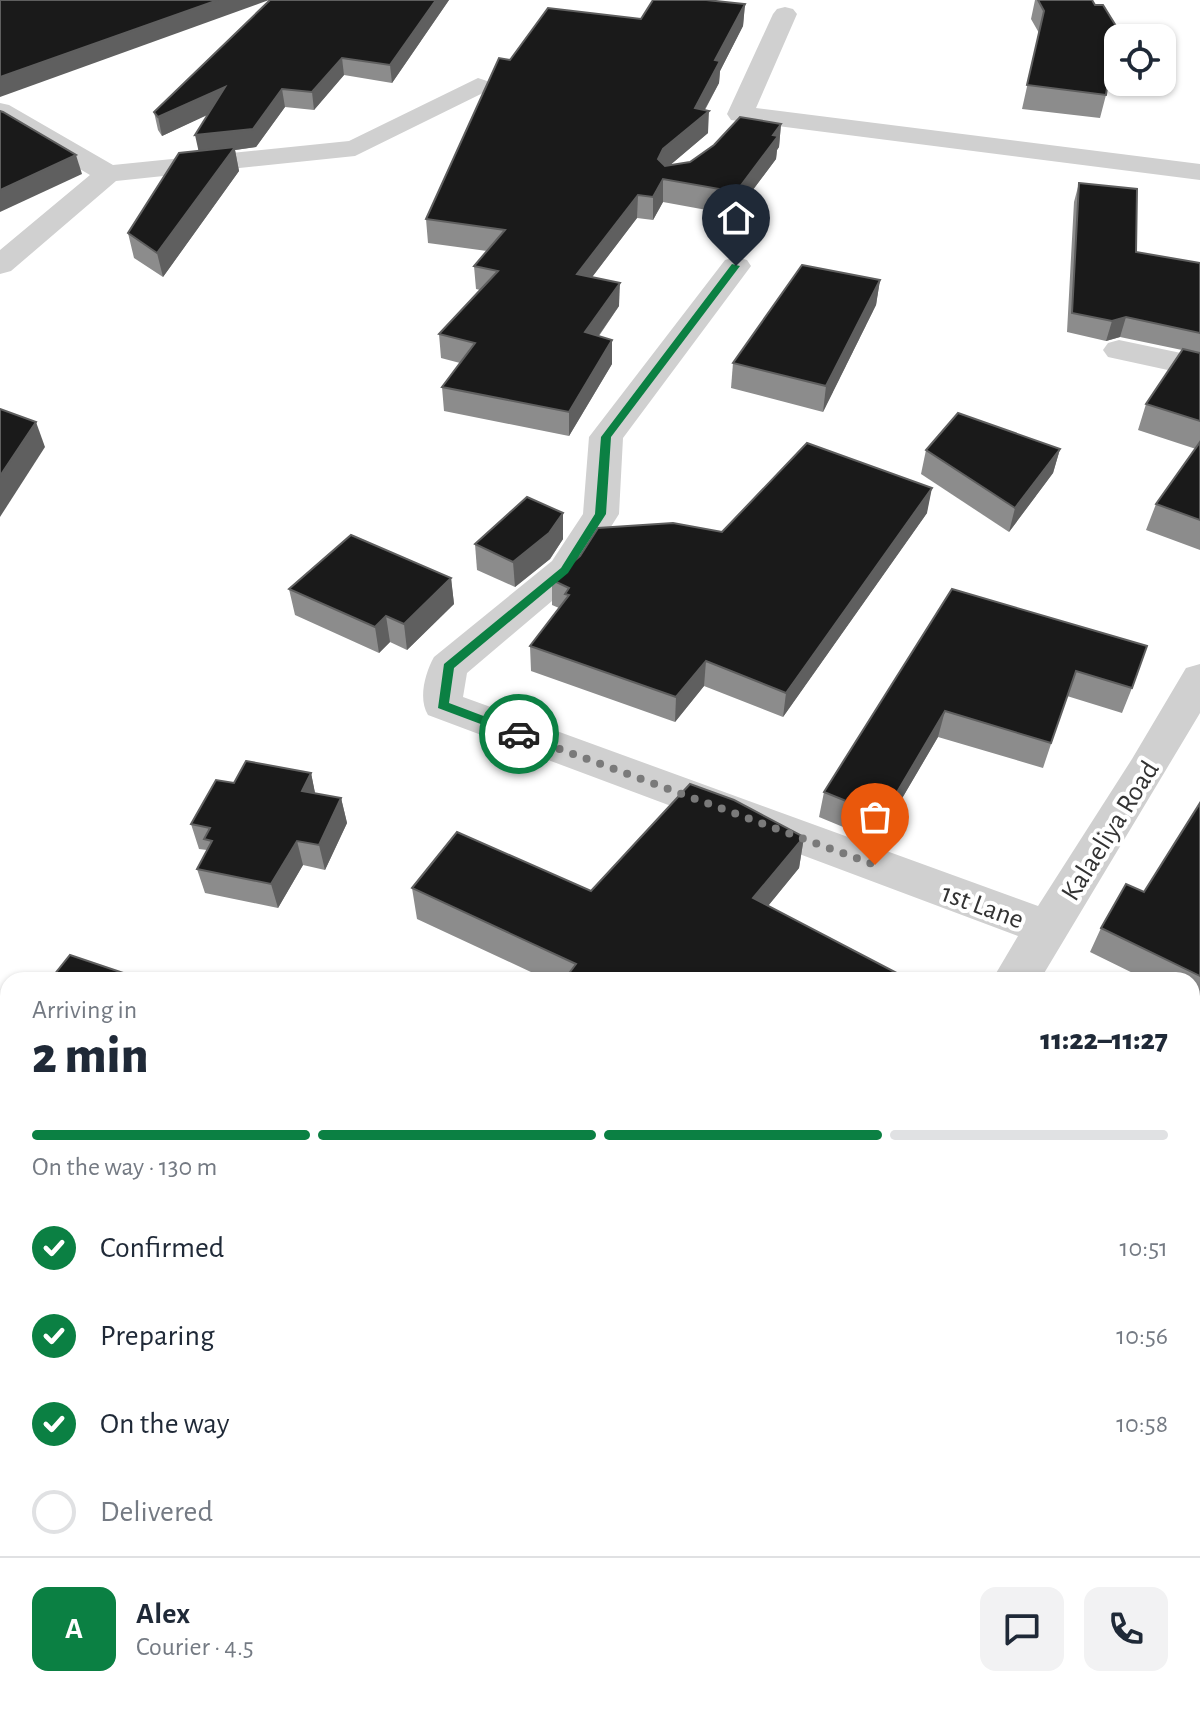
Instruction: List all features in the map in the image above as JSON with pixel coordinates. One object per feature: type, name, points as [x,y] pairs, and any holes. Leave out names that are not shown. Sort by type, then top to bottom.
[{"type":"street","points":[[785,14],[733,123],[1200,172]]},
{"type":"street","points":[[0,265],[108,174],[355,148],[478,86]]},
{"type":"street","points":[[0,111],[108,174]]},
{"type":"street","name":"1st Lane","points":[[736,266],[606,437],[601,514],[565,570],[448,667],[442,705],[1047,928]]},
{"type":"street","points":[[1119,350],[1200,367]]},
{"type":"street","name":"Kalaeliya Road","points":[[1020,972],[1147,770],[1200,678]]},
{"type":"building","points":[[0,0],[218,0],[0,77]]},
{"type":"building","points":[[270,0],[436,0],[390,65],[342,58],[312,92],[282,89],[253,129],[195,135],[225,87],[158,117],[154,112]]},
{"type":"building","points":[[653,0],[745,4],[715,60],[720,61],[695,108],[709,111],[663,149],[658,159],[665,166],[690,162],[714,145],[740,117],[781,124],[773,135],[778,136],[736,192],[663,179],[653,197],[638,195],[577,274],[620,283],[585,332],[612,340],[569,412],[442,387],[475,343],[439,334],[498,271],[474,266],[505,230],[426,219],[499,58],[510,60],[548,8],[641,19]]},
{"type":"building","points":[[1038,0],[1092,0],[1095,5],[1103,5],[1115,24],[1104,24],[1104,95],[1027,85],[1044,11]]},
{"type":"building","points":[[0,111],[3,112],[76,155],[0,190]]},
{"type":"building","points":[[235,147],[157,253],[128,233],[179,153]]},
{"type":"building","points":[[1079,183],[1137,189],[1136,252],[1200,263],[1200,333],[1126,317],[1112,321],[1072,313]]},
{"type":"building","points":[[802,265],[880,280],[826,386],[733,363]]},
{"type":"building","points":[[1183,349],[1200,353],[1200,421],[1146,404]]},
{"type":"building","points":[[0,409],[36,422],[0,476]]},
{"type":"building","points":[[958,413],[1060,449],[1015,508],[926,450]]},
{"type":"building","points":[[1200,442],[1200,520],[1156,504]]},
{"type":"building","points":[[807,443],[932,488],[786,693],[706,661],[676,697],[530,646],[569,595],[565,594],[569,588],[552,580],[580,556],[598,528],[673,523],[722,532]]},
{"type":"building","points":[[527,497],[563,513],[549,533],[513,562],[475,544]]},
{"type":"building","points":[[351,535],[451,578],[404,624],[386,616],[375,627],[289,589]]},
{"type":"building","points":[[952,589],[1147,646],[1132,688],[1076,671],[1051,743],[945,711],[883,816],[824,792]]},
{"type":"building","points":[[246,761],[311,773],[302,791],[341,798],[319,845],[297,841],[271,884],[197,869],[212,841],[204,839],[210,828],[191,824],[216,780],[234,783]]},
{"type":"building","points":[[690,784],[734,800],[804,837],[753,898],[895,972],[570,972],[576,964],[412,888],[457,832],[591,891]]},
{"type":"building","points":[[1200,803],[1200,972],[1192,972],[1101,928],[1126,884],[1144,892]]},
{"type":"building","points":[[70,955],[120,972],[56,972]]},
{"type":"way so far","points":[[519,734],[875,865]]},
{"type":"route","points":[[519,734],[442,705],[448,667],[565,570],[601,514],[606,437],[736,266]]}]
